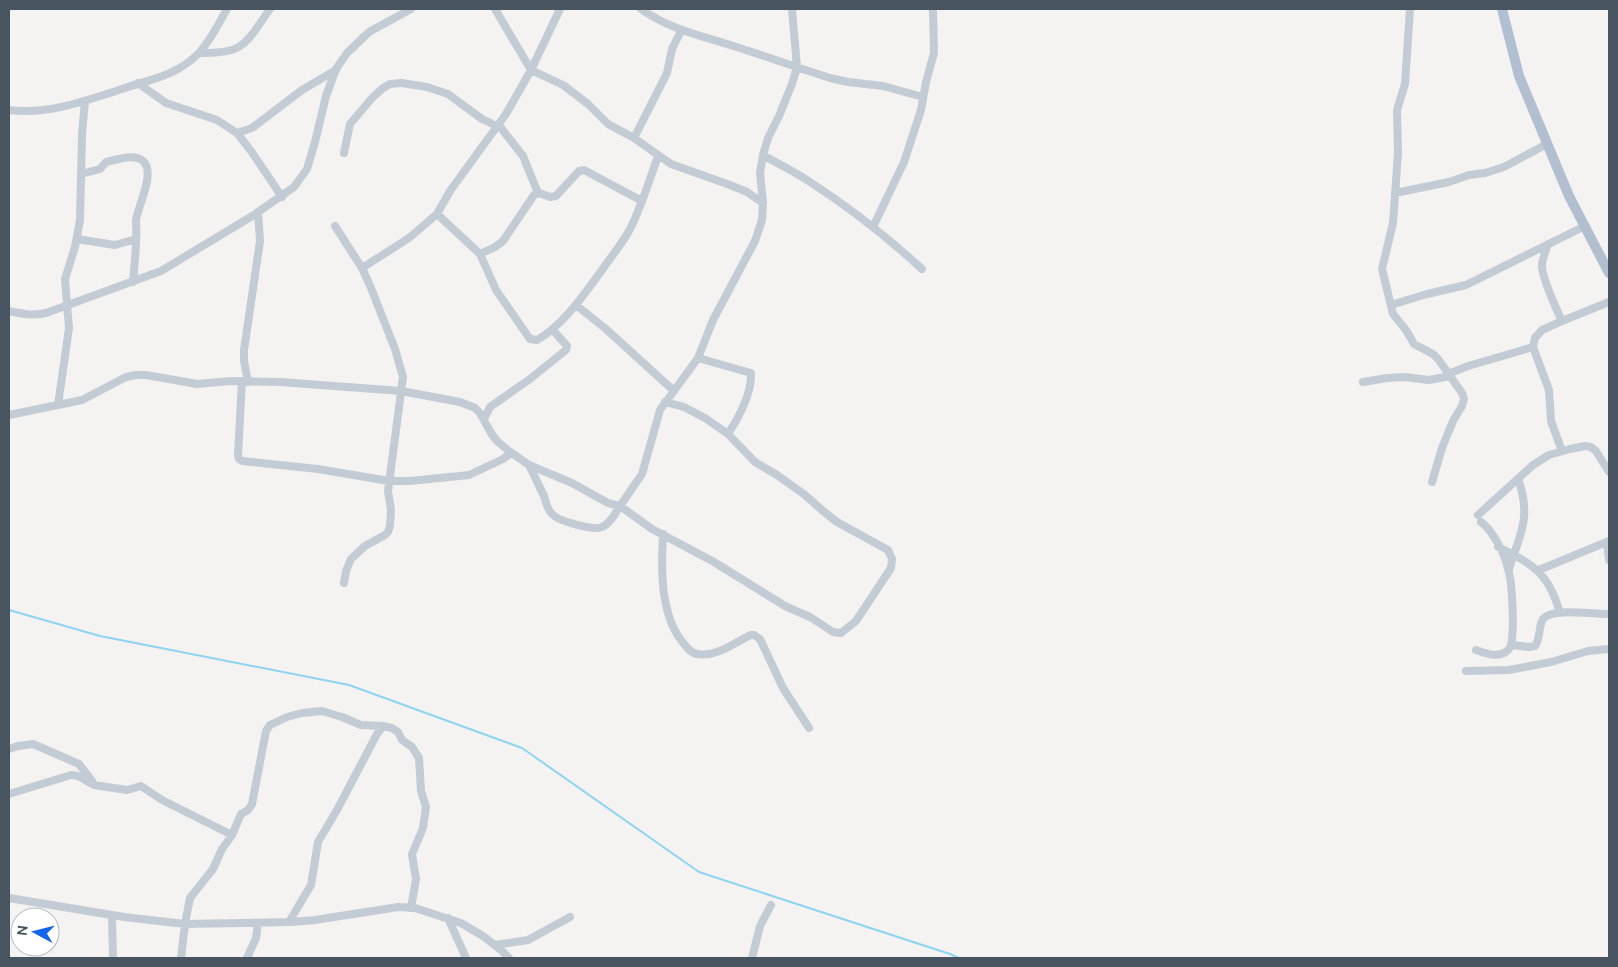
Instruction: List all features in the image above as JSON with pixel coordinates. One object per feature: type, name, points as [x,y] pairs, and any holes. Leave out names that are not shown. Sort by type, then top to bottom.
[{"type":"main road","points":[[1502,9],[1519,76],[1569,196],[1609,273]]},
{"type":"street","points":[[9,110],[36,111],[85,101],[165,76],[199,53],[227,9]]},
{"type":"street","points":[[199,53],[216,54],[236,49],[246,42],[270,9]]},
{"type":"street","points":[[9,312],[36,315],[46,313],[161,271],[282,197],[294,186],[307,169],[326,96],[336,69],[347,54],[369,32],[411,9]]},
{"type":"street","points":[[495,9],[531,70],[564,85],[588,104],[608,124],[634,138],[678,168],[738,188],[763,203]]},
{"type":"street","points":[[362,268],[410,238],[436,214],[450,191],[498,126],[531,70],[560,9]]},
{"type":"street","points":[[641,9],[681,31],[712,39],[838,81],[882,86],[923,97]]},
{"type":"street","points":[[529,465],[553,515],[559,520],[598,528],[611,520],[642,474],[657,418],[664,402],[698,358],[713,320],[755,241],[762,220],[763,203],[760,183],[763,155],[768,138],[792,84],[796,67],[792,9]]},
{"type":"street","points":[[873,228],[904,162],[921,110],[934,53],[933,9]]},
{"type":"street","points":[[1410,9],[1405,84],[1397,110],[1398,153],[1392,223],[1382,269],[1393,314],[1414,344],[1433,354],[1462,393],[1464,399],[1442,448],[1432,482]]},
{"type":"street","points":[[634,138],[666,72],[674,45],[681,31]]},
{"type":"street","points":[[237,133],[252,128],[302,90],[336,69]]},
{"type":"street","points":[[138,83],[166,103],[217,120],[237,133],[251,150],[282,197]]},
{"type":"street","points":[[344,153],[347,134],[355,117],[383,88],[390,84],[402,83],[427,86],[455,98],[482,119],[498,126],[520,150],[538,193],[550,197],[556,196],[577,172],[584,170],[642,201]]},
{"type":"street","points":[[58,404],[68,340],[66,279],[80,220],[85,101]]},
{"type":"street","points":[[1395,193],[1449,182],[1468,175],[1485,173],[1504,167],[1547,144]]},
{"type":"street","points":[[763,155],[809,181],[873,228],[922,269]]},
{"type":"street","points":[[436,214],[480,254],[496,290],[530,339],[537,340],[552,329],[576,305],[628,233],[658,156]]},
{"type":"street","points":[[81,174],[100,169],[106,162],[135,157],[143,160],[146,164],[146,186],[136,218],[133,282]]},
{"type":"street","points":[[480,254],[503,241],[534,195],[538,193]]},
{"type":"street","points":[[258,212],[260,241],[244,350],[245,382],[238,455],[240,460],[318,469],[389,481],[433,480],[469,476],[511,453]]},
{"type":"street","points":[[335,226],[362,268],[395,349],[403,376],[388,490],[391,518],[388,532],[365,546],[351,559],[344,583]]},
{"type":"street","points":[[1391,305],[1466,285],[1585,226]]},
{"type":"street","points":[[77,239],[115,245],[136,239]]},
{"type":"street","points":[[1548,244],[1542,263],[1542,270],[1553,303],[1562,321]]},
{"type":"street","points":[[1562,451],[1552,421],[1549,390],[1533,347],[1539,333],[1562,321],[1609,302]]},
{"type":"street","points":[[576,305],[606,329],[674,391]]},
{"type":"street","points":[[484,419],[490,407],[530,379],[566,350],[567,346],[552,329]]},
{"type":"street","points":[[1363,382],[1405,377],[1429,380],[1449,375],[1468,366],[1533,347]]},
{"type":"street","points":[[698,358],[751,373],[742,410],[728,434]]},
{"type":"street","points":[[9,415],[82,400],[126,377],[146,374],[197,384],[280,382],[401,391],[460,402],[475,408],[484,419],[491,433],[511,453],[529,465],[620,506],[663,534],[714,562],[785,606],[838,634],[848,629],[856,621],[891,568],[892,559],[888,550],[843,525],[823,511],[777,475],[755,462],[728,434],[695,412],[664,402]]},
{"type":"street","points":[[1476,650],[1495,655],[1503,654],[1509,650],[1512,645],[1513,622],[1509,569],[1488,528],[1480,518],[1543,458],[1562,451],[1584,446],[1592,447],[1609,472]]},
{"type":"street","points":[[1509,569],[1522,532],[1525,507],[1518,480]]},
{"type":"street","points":[[663,534],[661,568],[663,587],[670,620],[681,640],[690,651],[703,654],[724,649],[751,635],[757,636],[768,654],[783,688],[809,728]]},
{"type":"street","points":[[1539,570],[1608,541],[1609,560]]},
{"type":"street","points":[[1498,547],[1539,570],[1556,597],[1560,613]]},
{"type":"street","points":[[1512,645],[1535,646],[1538,642],[1544,619],[1547,616],[1581,612],[1609,614]]},
{"type":"street","points":[[1466,671],[1509,670],[1551,662],[1588,651],[1609,650]]},
{"type":"street","points":[[181,958],[190,898],[213,868],[222,848],[232,835],[241,814],[248,810],[252,804],[266,731],[270,725],[302,712],[322,711],[342,716],[361,725],[383,726],[395,730],[402,740],[412,747],[419,758],[422,791],[426,807],[424,828],[412,854],[416,879],[411,908]]},
{"type":"street","points":[[288,922],[311,885],[318,842],[337,810],[369,747],[383,726]]},
{"type":"street","points":[[9,750],[29,744],[39,747],[79,764],[94,785]]},
{"type":"street","points":[[9,794],[71,776],[78,776],[94,785],[127,790],[141,786],[162,800],[232,835]]},
{"type":"street","points":[[9,898],[112,915],[185,924],[288,922],[314,920],[398,907],[411,908],[430,912],[461,923],[495,945],[509,958]]},
{"type":"street","points":[[752,958],[760,926],[771,905]]},
{"type":"street","points":[[112,915],[113,958]]},
{"type":"street","points":[[495,945],[528,940],[570,917]]},
{"type":"street","points":[[448,918],[466,958]]},
{"type":"street","points":[[248,958],[256,938],[258,923]]},
{"type":"waterway","points":[[9,610],[100,636],[349,685],[522,748],[699,872],[959,958]]}]
